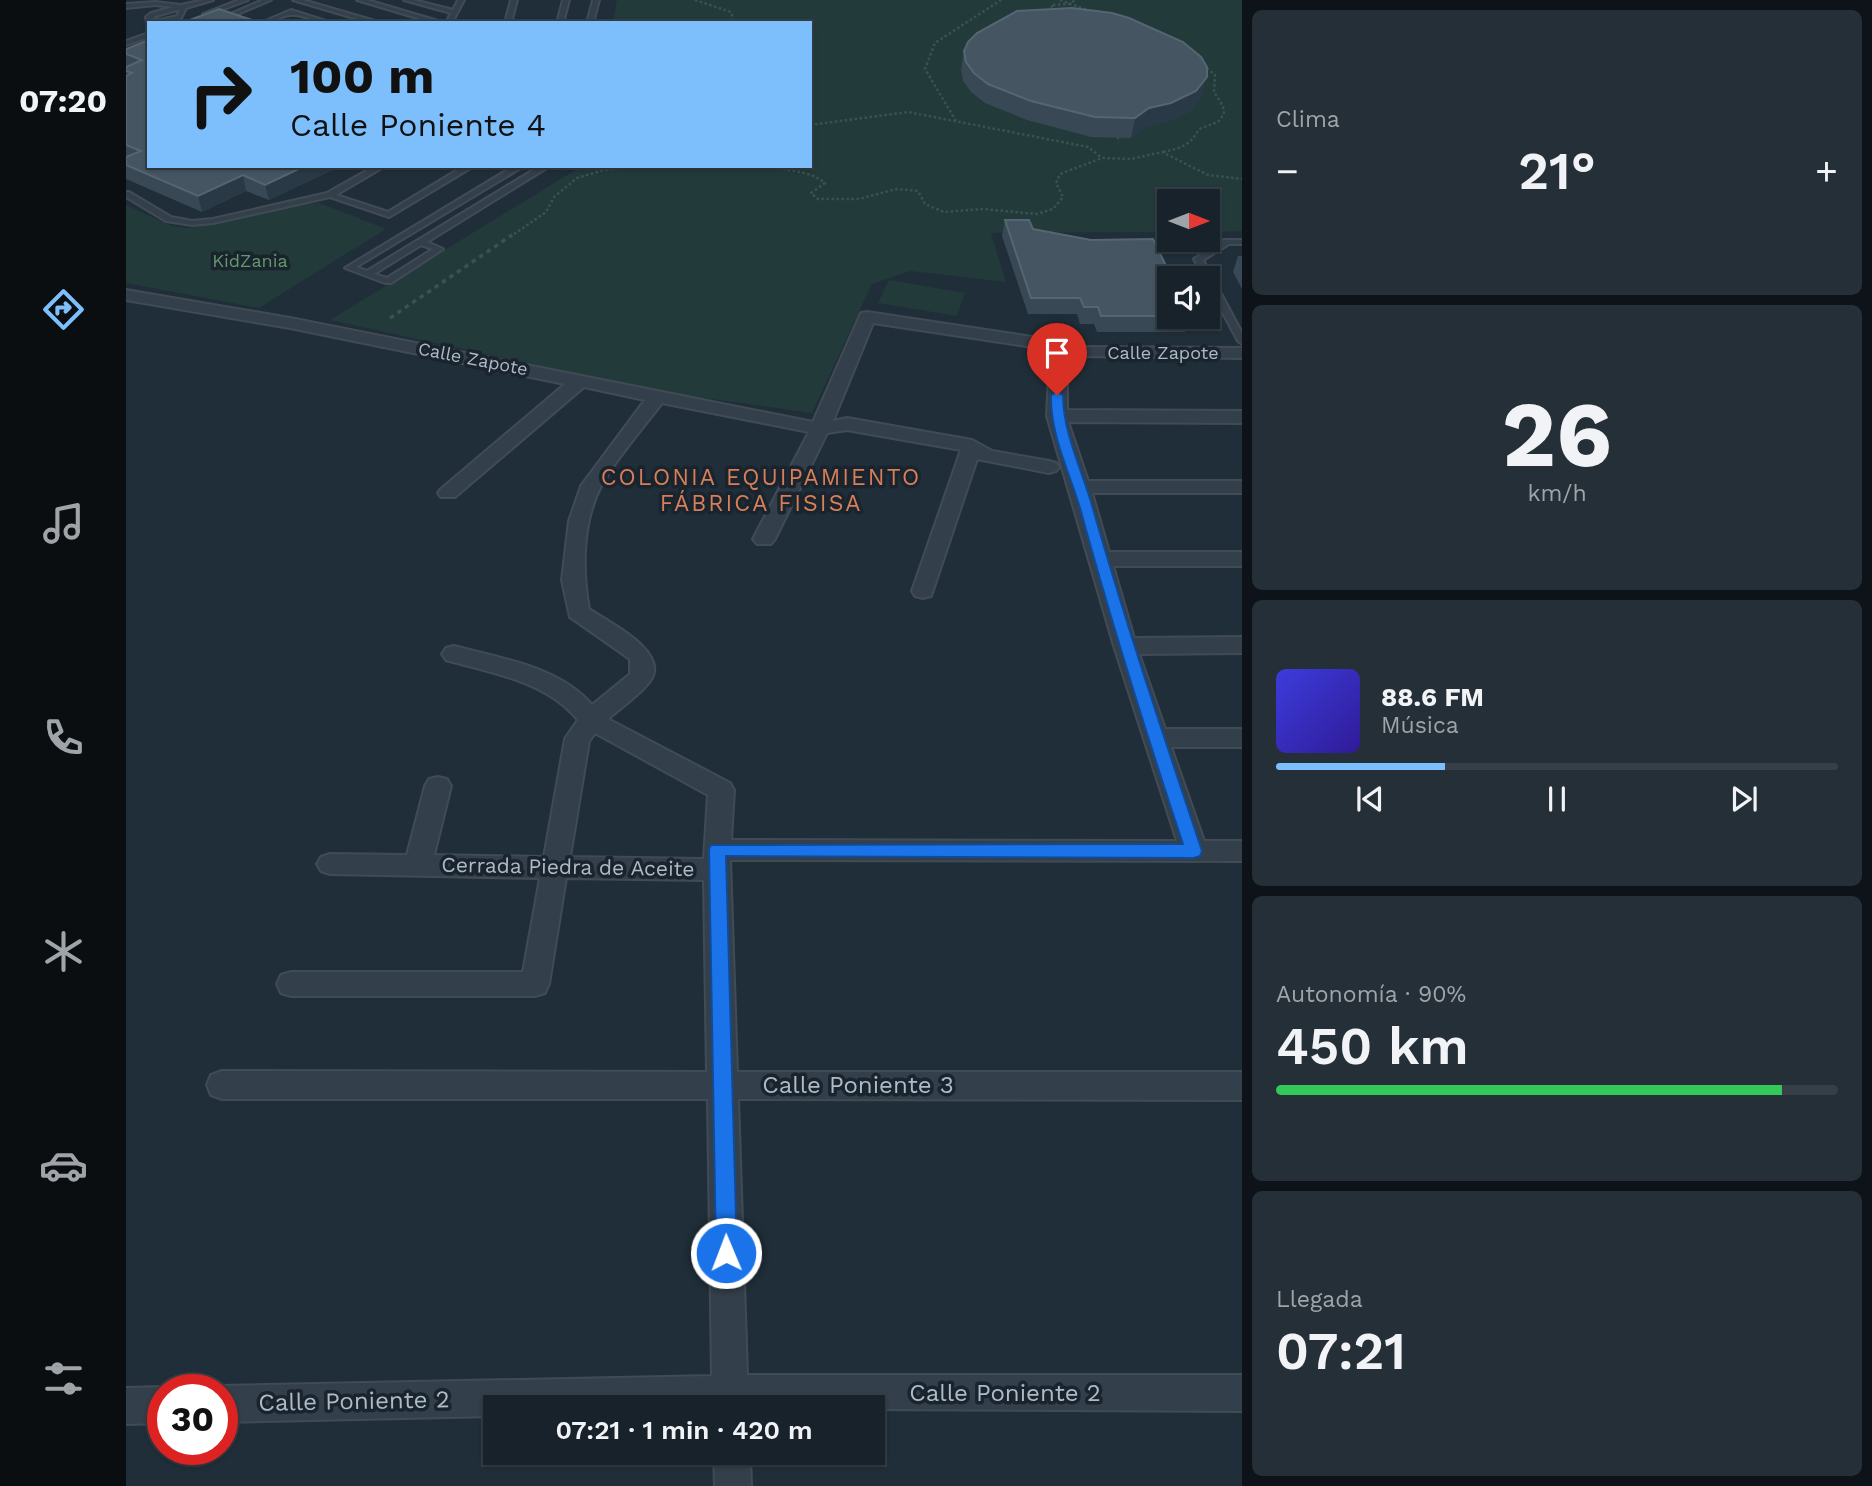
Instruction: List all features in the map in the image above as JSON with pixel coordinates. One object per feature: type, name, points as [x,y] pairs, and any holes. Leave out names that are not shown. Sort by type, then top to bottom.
[{"type":"street","name":"Calle Zapote","points":[[126,295],[290,323],[820,429],[847,424],[972,446],[986,456],[1049,467]]},
{"type":"street","points":[[764,539],[820,429],[867,317],[1046,344]]},
{"type":"street","name":"Calle Zapote","points":[[1083,352],[1242,353]]},
{"type":"street","points":[[1058,375],[1057,416],[1125,646],[1194,851]]},
{"type":"street","points":[[448,493],[581,380]]},
{"type":"street","points":[[291,984],[535,984],[577,739],[591,720],[641,677],[643,665],[640,655],[578,612],[573,580],[579,521],[591,486],[657,396]]},
{"type":"street","points":[[1057,416],[1242,417]]},
{"type":"street","points":[[923,591],[972,446]]},
{"type":"street","points":[[1080,487],[1242,487]]},
{"type":"street","points":[[1100,559],[1242,559]]},
{"type":"street","points":[[1125,646],[1242,645]]},
{"type":"street","points":[[454,654],[523,673],[580,703],[591,720],[721,790],[718,860],[730,1395]]},
{"type":"street","points":[[1156,738],[1242,738]]},
{"type":"street","name":"Cerrada Piedra de Aceite","points":[[418,865],[438,786]]},
{"type":"street","name":"Cerrada Piedra de Aceite","points":[[330,864],[554,867],[718,860],[1242,851]]},
{"type":"street","name":"Calle Poniente 3","points":[[222,1085],[1242,1086]]},
{"type":"street","name":"Calle Poniente 2","points":[[885,1398],[1242,1393]]},
{"type":"street","name":"Calle Poniente 2","points":[[238,1404],[483,1402]]},
{"type":"street","points":[[126,1406],[147,1405]]},
{"type":"street","points":[[732,1465],[733,1486]]},
{"type":"lane","points":[[184,9],[180,17],[170,21],[149,21],[152,14],[184,9],[210,0]]},
{"type":"lane","points":[[194,19],[245,0]]},
{"type":"lane","points":[[231,15],[268,0]]},
{"type":"lane","points":[[296,0],[372,21]]},
{"type":"lane","points":[[360,0],[435,21]]},
{"type":"lane","points":[[407,0],[429,3],[454,12]]},
{"type":"lane","points":[[450,21],[461,0]]},
{"type":"lane","points":[[509,21],[514,0]]},
{"type":"lane","points":[[561,21],[566,0]]},
{"type":"lane","points":[[591,21],[596,0]]},
{"type":"lane","points":[[126,6],[156,3],[173,4],[184,9]]},
{"type":"lane","points":[[268,21],[291,12],[320,21]]},
{"type":"lane","points":[[126,43],[147,36]]},
{"type":"lane","points":[[126,194],[169,219],[192,223],[213,221],[330,195],[377,168]]},
{"type":"lane","points":[[330,195],[388,215],[467,168]]},
{"type":"lane","points":[[421,242],[439,249],[388,281],[349,268],[517,168]]},
{"type":"lane","points":[[368,274],[543,168]]},
{"type":"lane","points":[[1242,242],[1227,242],[1198,259],[1242,341]]},
{"type":"path","points":[[695,0],[731,12],[733,20],[730,21]]},
{"type":"path","points":[[956,122],[925,69],[935,43],[1001,0]]},
{"type":"path","points":[[1060,0],[1094,12]]},
{"type":"path","points":[[1059,17],[1051,5],[1070,4],[1075,0]]},
{"type":"path","points":[[791,168],[803,169],[825,183],[811,193],[818,199],[860,199],[886,189],[900,188],[918,191],[925,204],[944,212],[984,209],[1037,214],[1053,209],[1063,197],[1056,183],[1060,174],[1102,159],[1131,159],[1185,146],[1192,142],[1199,130],[1217,122],[1224,114],[1223,106],[1214,92],[1215,75],[1196,61]]},
{"type":"path","points":[[812,125],[836,123],[881,111],[908,112],[1088,147],[1102,159]]},
{"type":"path","points":[[1113,124],[1119,142]]},
{"type":"path","points":[[1162,152],[1208,175],[1242,179]]},
{"type":"path","points":[[390,318],[546,212],[552,198],[563,185],[581,174],[634,168]]},
{"type":"green space","points":[[617,0],[1242,0],[1242,231],[1220,232],[1220,189],[1157,189],[1157,232],[991,233],[1006,282],[910,271],[872,284],[812,413],[661,392],[330,320],[579,168],[812,168],[812,21],[613,21]]},
{"type":"green space","name":"KidZania","points":[[319,203],[386,229],[259,308],[126,283],[126,205],[172,226],[189,228],[302,204]]},
{"type":"green space","points":[[889,280],[965,293],[957,316],[878,303]]},
{"type":"building","points":[[1072,8],[1129,18],[1183,42],[1201,57],[1207,67],[1207,77],[1196,91],[1171,103],[1149,108],[1135,118],[1095,117],[1031,101],[988,84],[974,73],[966,62],[964,51],[977,33],[1017,11]]},
{"type":"building","points":[[219,9],[255,21],[187,21]]},
{"type":"building","points":[[147,41],[147,168],[301,168],[265,185],[243,175],[198,196],[126,165],[126,157],[141,151],[126,145],[126,76],[132,73],[126,71],[126,67],[142,60],[126,54],[126,49]]},
{"type":"building","points":[[1005,220],[1029,220],[1033,229],[1091,240],[1153,239],[1166,266],[1157,266],[1157,316],[1101,316],[1098,307],[1084,307],[1080,298],[1031,298]]},
{"type":"district","name":"COLONIA EQUIPAMIENTO FÁBRICA FISISA","points":[[761,490]]},
{"type":"route","points":[[726,1253],[717,849],[1194,851],[1125,646],[1057,416],[1057,395]]}]
